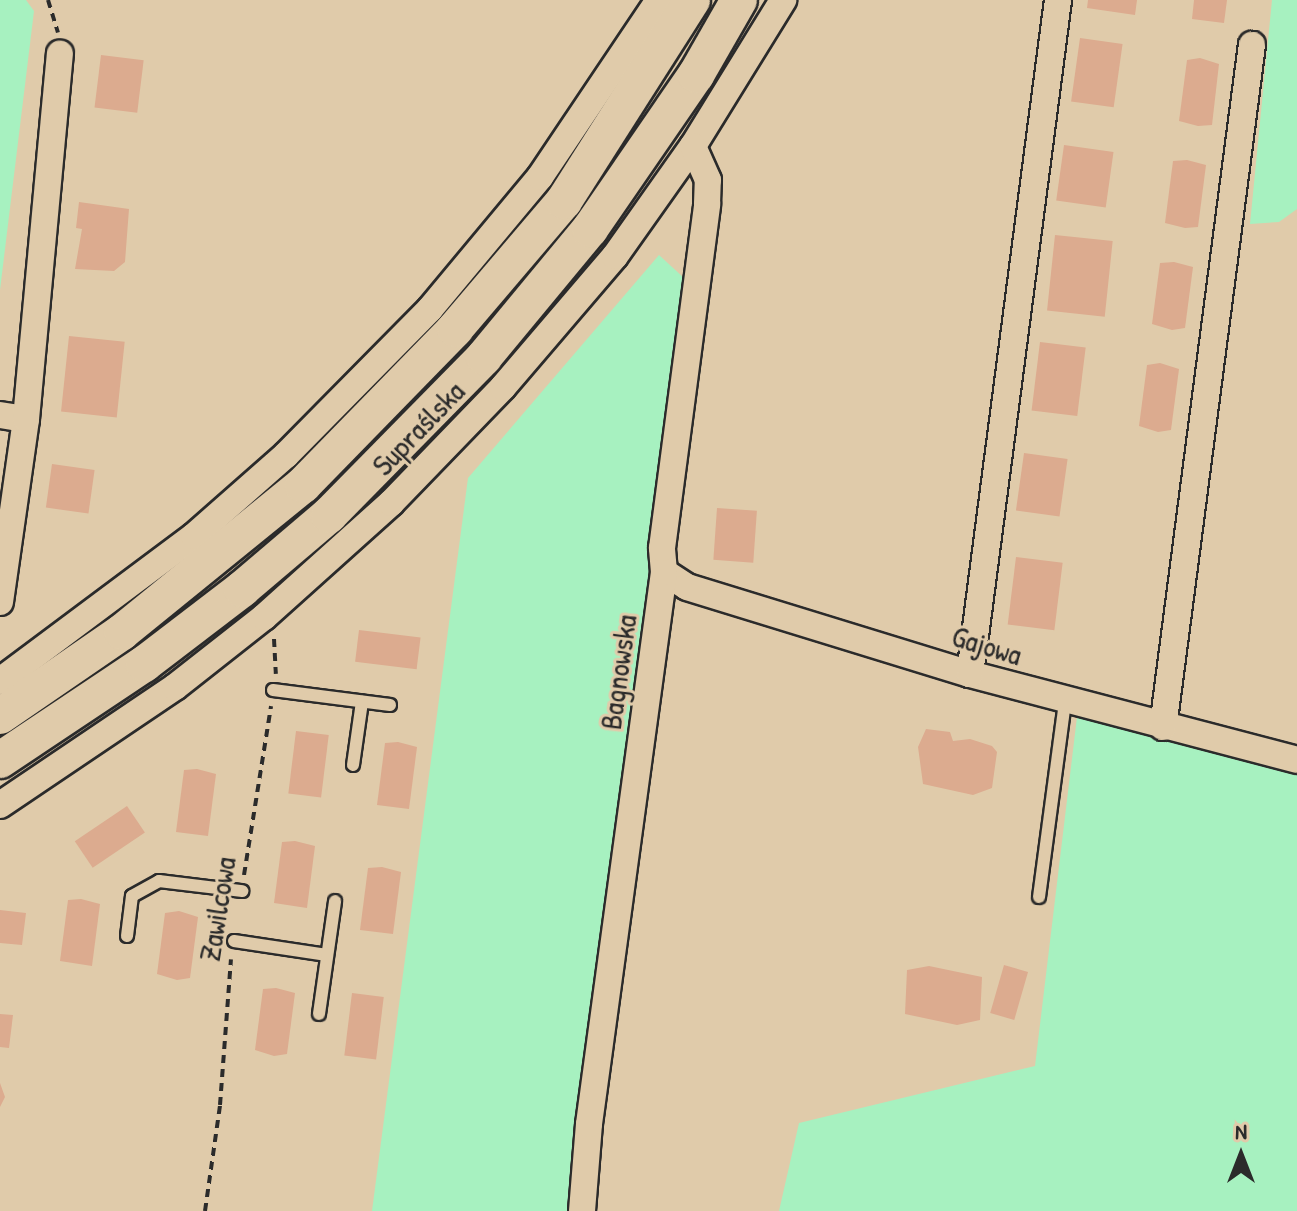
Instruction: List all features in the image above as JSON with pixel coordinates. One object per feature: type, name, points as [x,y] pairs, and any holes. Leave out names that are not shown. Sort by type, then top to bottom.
[{"type":"main road","points":[[0,716],[122,632],[216,559],[303,485],[434,352],[564,201],[692,0]]},
{"type":"main road","points":[[0,760],[144,664],[242,589],[329,515],[484,357],[590,229],[696,75],[739,0]]},
{"type":"street","points":[[2,675],[194,536],[286,455],[430,309],[540,177],[659,0]]},
{"type":"street","name":"Supraślska","points":[[0,805],[90,748],[264,617],[391,503],[503,387],[615,256],[693,146],[783,0]]},
{"type":"street","points":[[970,674],[1058,0]]},
{"type":"street","points":[[1163,727],[1252,45]]},
{"type":"street","points":[[0,602],[13,417],[60,54]]},
{"type":"street","name":"Bagnowska","points":[[582,1211],[589,1124],[664,572],[662,548],[707,204],[708,180],[693,146]]},
{"type":"street","name":"Gajowa","points":[[664,572],[687,587],[970,674],[1297,760]]},
{"type":"lane","points":[[273,690],[390,705]]},
{"type":"lane","points":[[1039,897],[1065,701]]},
{"type":"lane","points":[[353,765],[362,702]]},
{"type":"lane","points":[[127,936],[132,896],[159,881],[242,891]]},
{"type":"lane","points":[[319,1014],[335,901]]},
{"type":"lane","points":[[234,941],[327,955]]},
{"type":"path","points":[[48,0],[60,54]]},
{"type":"path","name":"Zawilcowa","points":[[242,891],[279,654],[264,617]]},
{"type":"path","name":"Zawilcowa","points":[[205,1211],[220,1105],[225,996],[234,941]]},
{"type":"green space","points":[[0,0],[26,0],[34,11],[0,290]]},
{"type":"green space","points":[[1272,0],[1297,0],[1297,209],[1279,222],[1250,224]]},
{"type":"green space","points":[[659,255],[684,278],[584,1211],[372,1211],[468,478]]},
{"type":"green space","points":[[1077,717],[1297,772],[1297,1211],[779,1211],[799,1123],[1035,1066]]},
{"type":"building","points":[[1088,0],[1137,0],[1135,15],[1087,8]]},
{"type":"building","points":[[1194,0],[1227,0],[1224,23],[1192,19]]},
{"type":"building","points":[[1080,38],[1123,44],[1114,107],[1071,101]]},
{"type":"building","points":[[101,55],[144,60],[137,113],[95,108]]},
{"type":"building","points":[[1200,58],[1219,64],[1212,125],[1198,126],[1179,121],[1187,60]]},
{"type":"building","points":[[1064,145],[1114,152],[1106,207],[1056,200]]},
{"type":"building","points":[[1187,160],[1206,165],[1198,227],[1185,228],[1165,223],[1173,161]]},
{"type":"building","points":[[79,202],[129,209],[125,262],[114,271],[75,269],[82,229],[76,228]]},
{"type":"building","points":[[1055,235],[1113,241],[1105,317],[1047,311]]},
{"type":"building","points":[[1174,262],[1193,267],[1185,328],[1172,330],[1152,324],[1160,263]]},
{"type":"building","points":[[69,336],[125,342],[117,417],[61,412]]},
{"type":"building","points":[[1040,342],[1086,348],[1077,416],[1032,410]]},
{"type":"building","points":[[1160,363],[1179,369],[1171,430],[1158,432],[1139,426],[1147,365]]},
{"type":"building","points":[[1024,453],[1068,459],[1059,517],[1016,510]]},
{"type":"building","points":[[52,464],[95,470],[88,514],[46,508]]},
{"type":"building","points":[[717,508],[757,511],[753,563],[713,560]]},
{"type":"building","points":[[1016,557],[1063,563],[1054,630],[1008,624]]},
{"type":"building","points":[[359,630],[421,638],[417,669],[355,662]]},
{"type":"building","points":[[926,729],[950,732],[953,741],[970,739],[992,746],[997,752],[992,788],[973,795],[923,784],[918,747]]},
{"type":"building","points":[[296,731],[329,735],[321,798],[288,794]]},
{"type":"building","points":[[398,742],[417,747],[409,809],[377,805],[385,743]]},
{"type":"building","points":[[197,769],[216,774],[208,836],[176,832],[184,770]]},
{"type":"building","points":[[127,806],[145,833],[93,868],[75,841]]},
{"type":"building","points":[[295,841],[315,846],[307,908],[274,903],[282,842]]},
{"type":"building","points":[[382,867],[401,872],[393,934],[360,930],[368,868]]},
{"type":"building","points":[[81,899],[100,904],[92,966],[60,961],[68,900]]},
{"type":"building","points":[[0,910],[26,913],[22,945],[0,943]]},
{"type":"building","points":[[179,911],[198,917],[190,978],[177,980],[157,974],[165,913]]},
{"type":"building","points":[[1004,965],[1028,972],[1014,1020],[990,1013]]},
{"type":"building","points":[[929,966],[982,977],[980,1020],[957,1025],[905,1014],[907,970]]},
{"type":"building","points":[[276,988],[295,993],[287,1054],[274,1056],[255,1050],[263,989]]},
{"type":"building","points":[[352,993],[384,997],[376,1059],[344,1056]]},
{"type":"building","points":[[0,1014],[13,1015],[9,1048],[0,1047]]},
{"type":"building","points":[[0,1083],[5,1097],[0,1107]]}]
